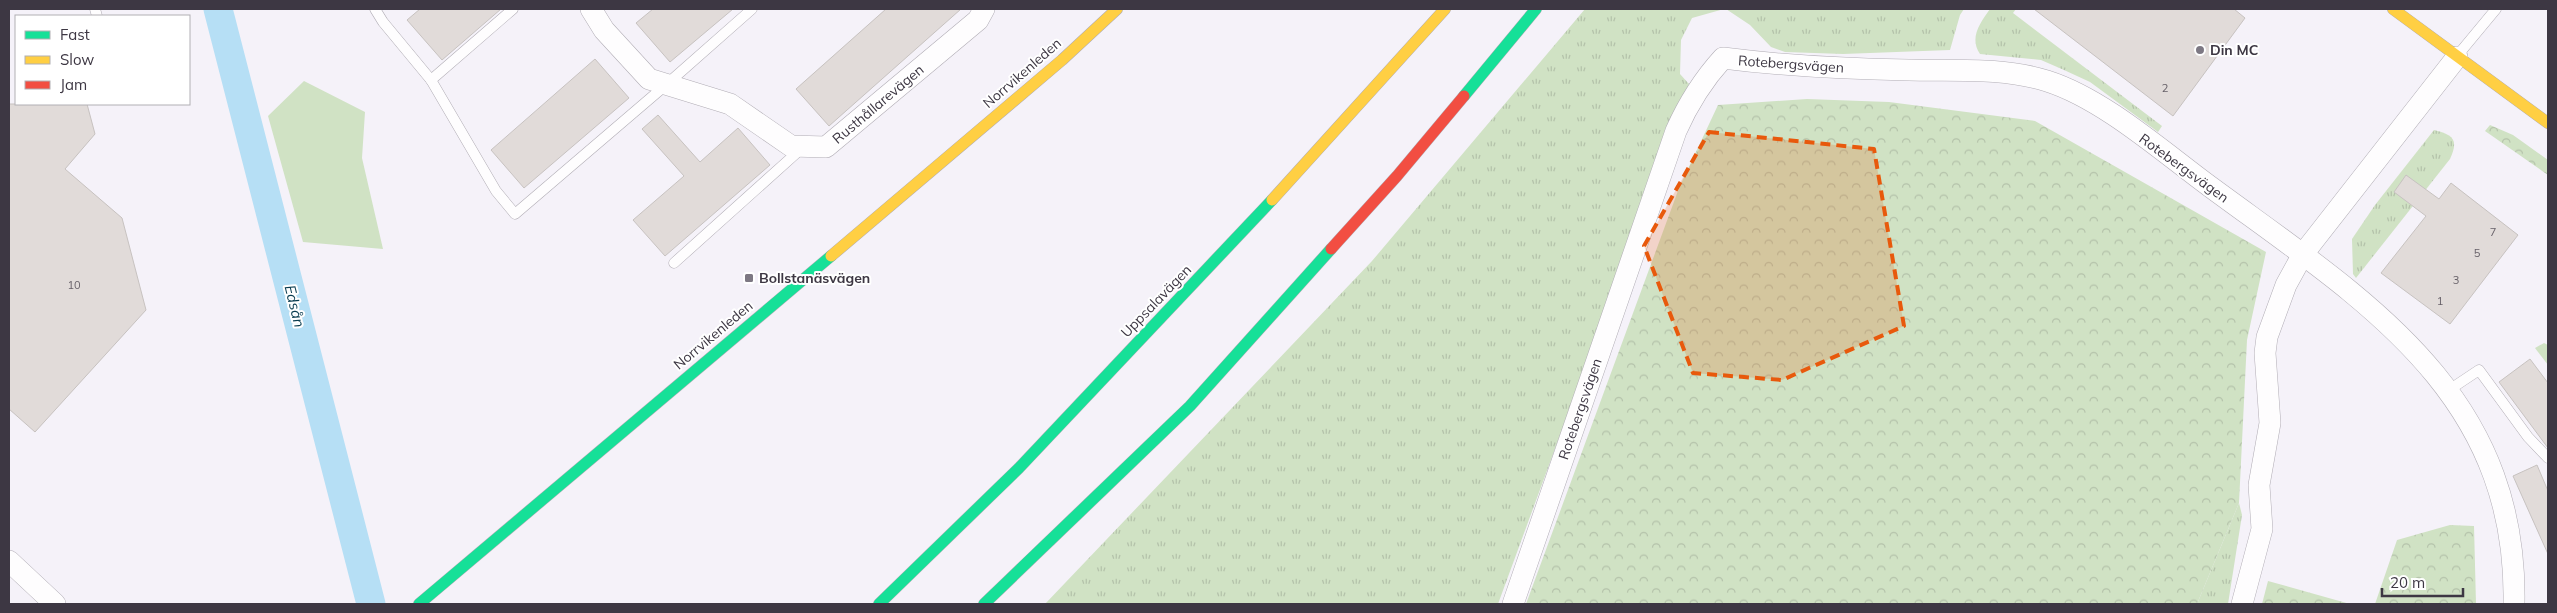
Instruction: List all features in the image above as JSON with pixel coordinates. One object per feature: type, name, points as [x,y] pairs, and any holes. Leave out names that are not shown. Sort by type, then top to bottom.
[{"type":"main road","name":"Norrvikenleden","points":[[419,604],[1062,60],[1118,9]]},
{"type":"main road","name":"Uppsalavägen","points":[[879,604],[1039,446],[1262,211],[1445,9]]},
{"type":"main road","points":[[984,604],[1190,406],[1397,176],[1536,9]]},
{"type":"main road","points":[[2393,9],[2548,123]]},
{"type":"street","name":"Rusthållarevägen","points":[[591,9],[604,30],[649,79],[730,104],[791,146],[826,147],[978,20],[984,9]]},
{"type":"street","points":[[2242,604],[2262,529],[2259,485],[2270,423],[2265,353],[2266,337],[2286,286],[2303,254],[2457,57]]},
{"type":"street","name":"Rotebergsvägen","points":[[1513,604],[1676,131],[1688,103],[1707,76],[1723,58],[1796,67],[2011,72],[2047,81],[2086,99],[2123,122],[2303,254],[2353,294],[2404,339],[2449,390],[2483,448],[2494,478],[2511,543],[2514,604]]},
{"type":"street","points":[[9,561],[55,604]]},
{"type":"lane","points":[[375,9],[383,22],[431,80],[496,191],[515,214],[752,9]]},
{"type":"lane","points":[[431,80],[513,9]]},
{"type":"lane","points":[[2457,57],[2496,9]]},
{"type":"lane","points":[[674,263],[804,146]]},
{"type":"lane","points":[[2449,390],[2479,370],[2528,437],[2548,458]]},
{"type":"highlighted area","points":[[1709,132],[1874,149],[1904,326],[1782,380],[1693,373],[1644,246]]},
{"type":"green space","points":[[1585,9],[1724,9],[1692,18],[1681,40],[1680,74],[1689,84],[1498,604],[1045,604],[1372,261]]},
{"type":"green space","points":[[1726,9],[1964,9],[1960,15],[1950,50],[1843,54],[1785,52],[1771,47],[1750,25]]},
{"type":"green space","points":[[1990,9],[2016,9],[2013,13],[2162,126],[2158,132],[2090,82],[2064,70],[2041,60],[1980,54],[1976,42],[1977,31]]},
{"type":"green space","points":[[304,81],[365,112],[362,158],[383,249],[303,242],[268,116]]},
{"type":"green space","points":[[1807,99],[1889,102],[2035,121],[2266,252],[2247,340],[2239,503],[2197,604],[1526,604],[1679,188],[1718,105]]},
{"type":"green space","points":[[2490,125],[2513,135],[2548,160],[2548,175],[2485,131]]},
{"type":"green space","points":[[2434,130],[2450,136],[2454,142],[2450,159],[2356,278],[2353,274],[2352,239],[2375,205]]},
{"type":"green space","points":[[2544,343],[2548,345],[2548,365],[2535,348]]},
{"type":"green space","points":[[2239,503],[2242,515],[2228,604],[2197,604]]},
{"type":"green space","points":[[2450,525],[2474,526],[2476,604],[2375,604],[2397,540]]},
{"type":"green space","points":[[2268,581],[2350,604],[2262,604]]},
{"type":"building","points":[[420,9],[501,9],[442,60],[407,20]]},
{"type":"building","points":[[653,9],[733,9],[670,62],[636,23]]},
{"type":"building","points":[[886,9],[961,9],[829,126],[796,89]]},
{"type":"building","points":[[2034,9],[2234,9],[2245,18],[2173,116]]},
{"type":"building","points":[[595,59],[629,98],[524,188],[491,150]]},
{"type":"building","points":[[9,104],[87,105],[95,134],[65,169],[122,218],[146,310],[35,432],[9,409]]},
{"type":"building","points":[[658,115],[700,162],[738,128],[770,165],[665,256],[633,220],[684,176],[642,129]]},
{"type":"building","points":[[2406,175],[2439,199],[2451,183],[2518,235],[2450,324],[2381,273],[2426,216],[2394,192]]},
{"type":"building","points":[[2530,359],[2548,383],[2548,448],[2499,382]]},
{"type":"building","points":[[2537,465],[2548,491],[2548,554],[2513,476]]},
{"type":"waterway","name":"Edsån","points":[[218,9],[371,604]]},
{"type":"traffic: fast","points":[[1464,96],[1536,9]]},
{"type":"traffic: fast","points":[[879,604],[1019,468],[1272,200]]},
{"type":"traffic: fast","points":[[984,604],[1190,406],[1331,249]]},
{"type":"traffic: fast","points":[[419,604],[831,256]]},
{"type":"traffic: slow","points":[[831,256],[1062,60],[1117,9]]},
{"type":"traffic: slow","points":[[1272,200],[1445,9]]},
{"type":"traffic: slow","points":[[2393,9],[2548,123]]},
{"type":"traffic: jam","points":[[1331,249],[1397,176],[1464,96]]},
{"type":"place","name":"Din MC","points":[[2200,50]]},
{"type":"place","name":"Bollstanäsvägen","points":[[749,278]]}]
